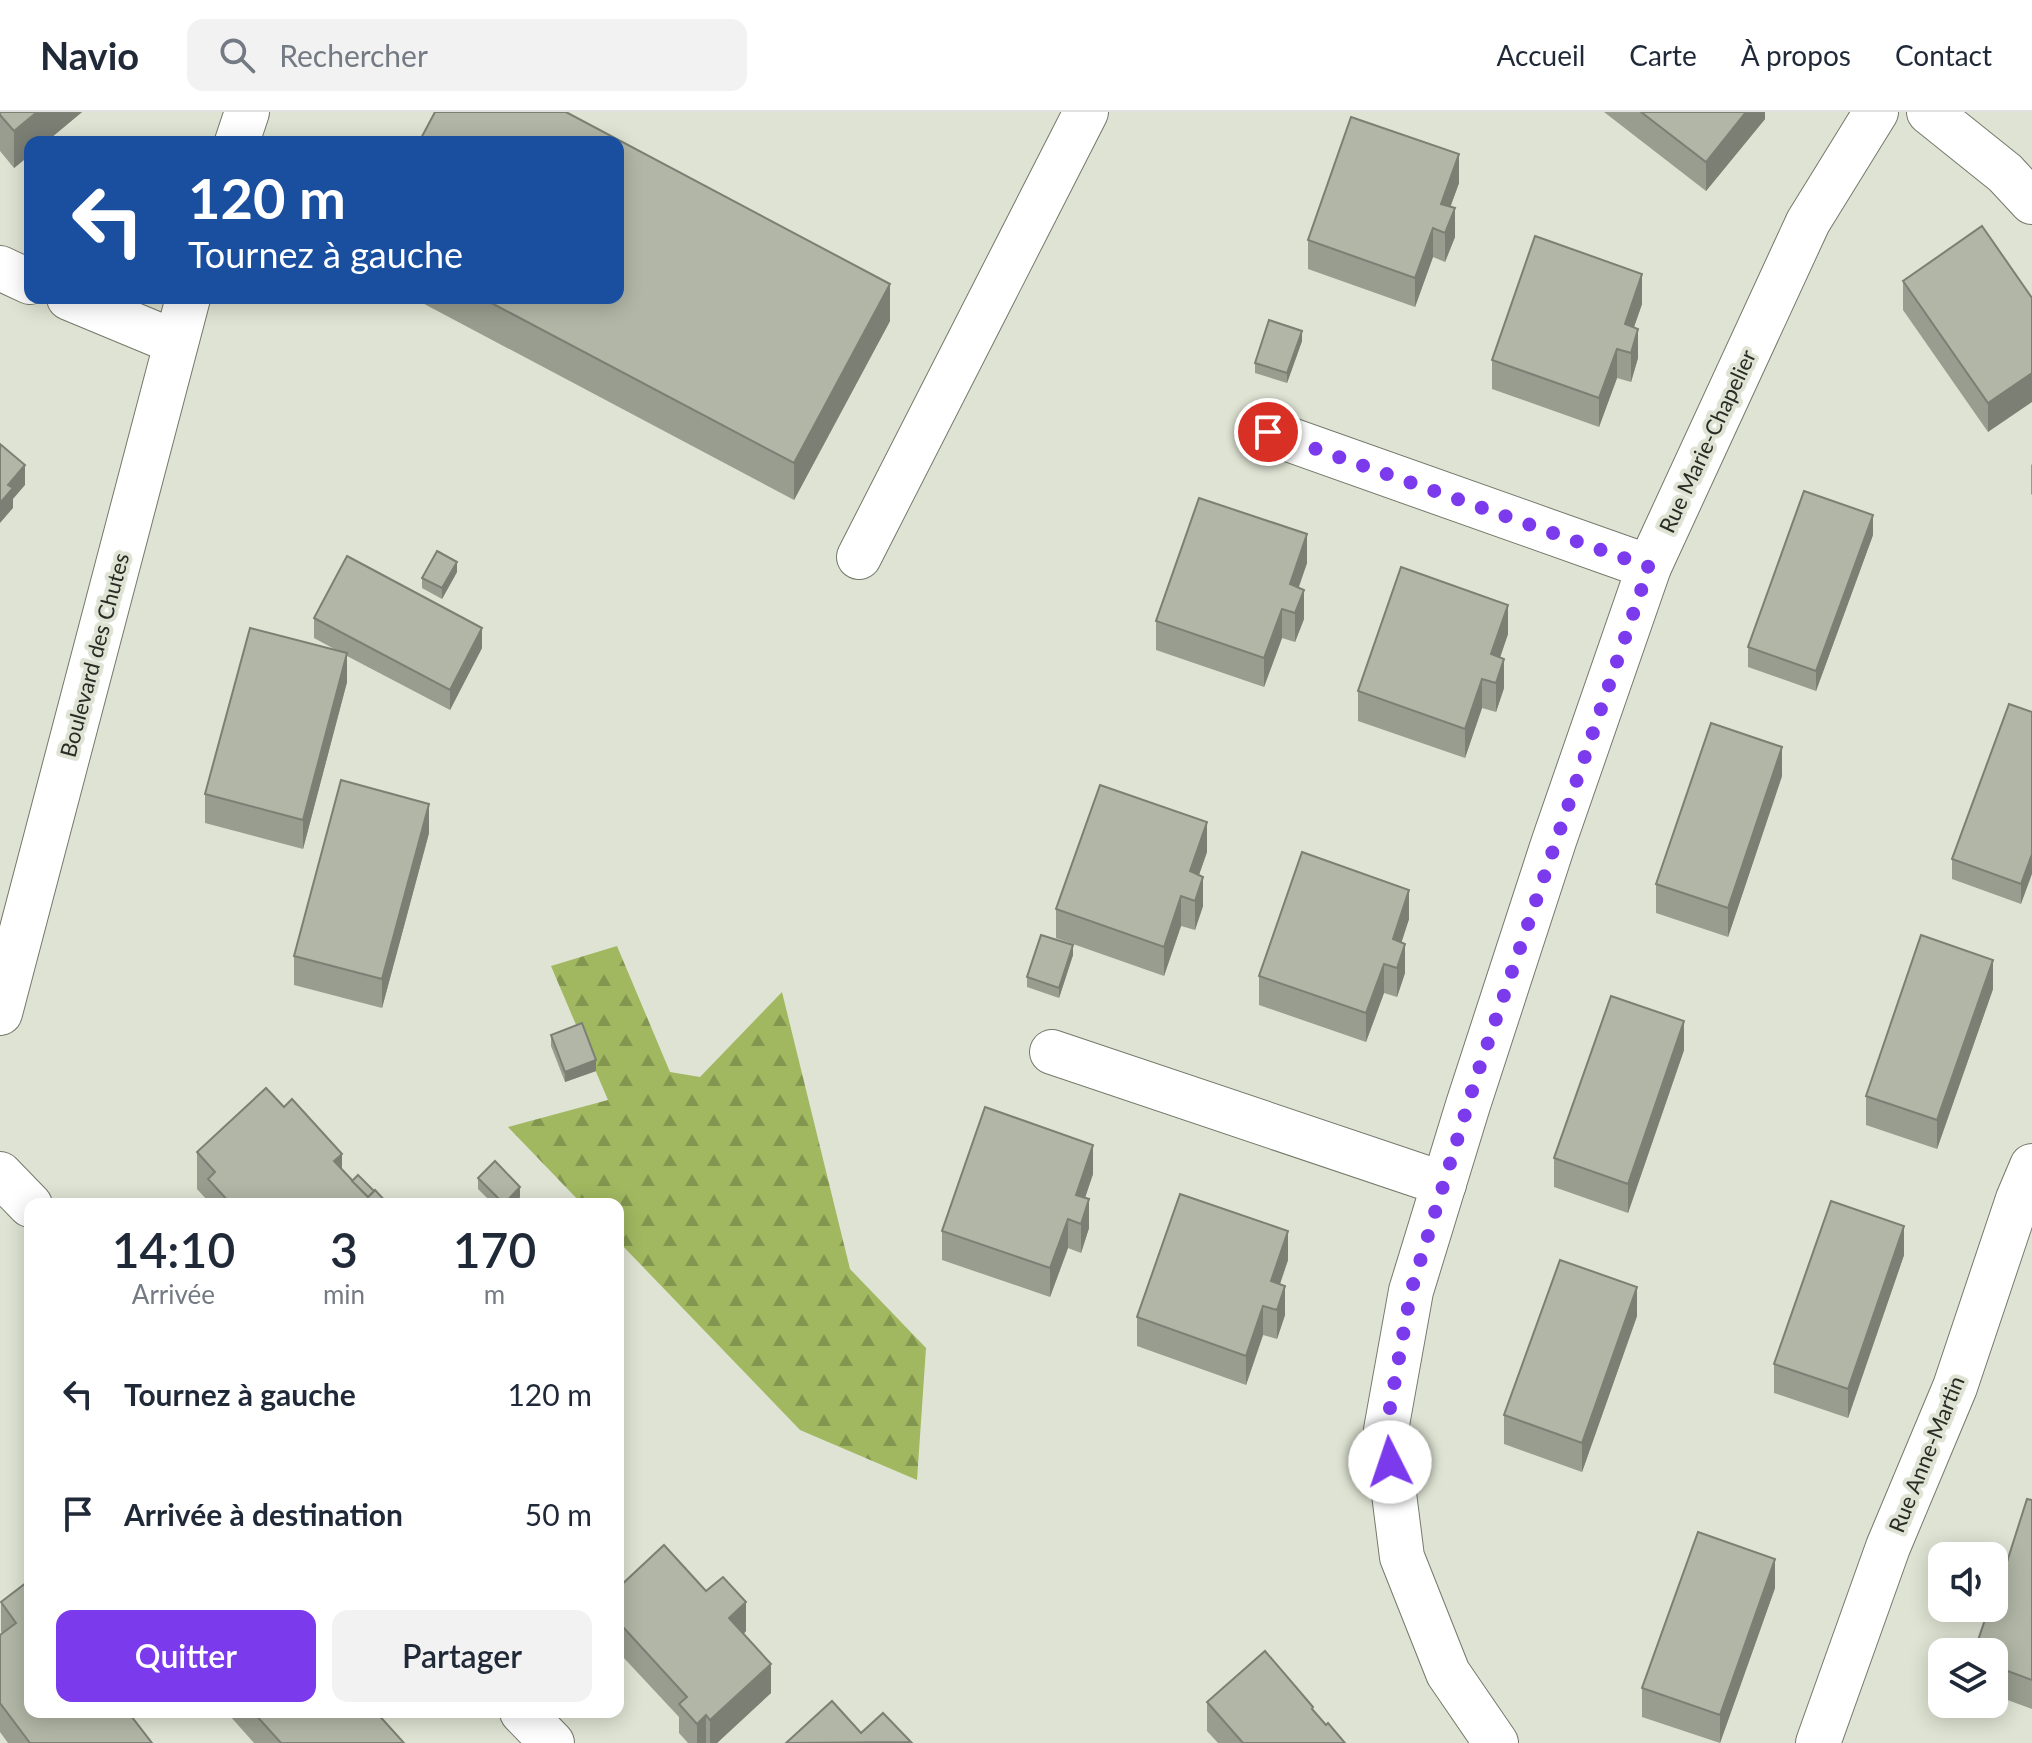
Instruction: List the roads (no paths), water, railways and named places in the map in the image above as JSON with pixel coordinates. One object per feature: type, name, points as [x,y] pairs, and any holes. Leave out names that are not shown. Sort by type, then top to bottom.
[{"type":"street","points":[[239,136],[247,112]]},
{"type":"street","points":[[859,557],[1086,112]]},
{"type":"street","name":"Rue Marie-Chapelier","points":[[1496,1743],[1448,1673],[1402,1557],[1386,1430],[1411,1291],[1554,841],[1649,567],[1808,222],[1876,112]]},
{"type":"street","points":[[1929,112],[2005,173],[2032,202]]},
{"type":"street","points":[[0,268],[24,279]]},
{"type":"street","points":[[83,304],[175,342]]},
{"type":"street","name":"Boulevard des Chutes","points":[[0,1013],[186,304]]},
{"type":"street","points":[[1268,432],[1649,567]]},
{"type":"street","points":[[1052,1052],[1444,1184]]},
{"type":"street","name":"Rue Anne-Martin","points":[[1818,1743],[1888,1547],[1955,1387],[2032,1166]]},
{"type":"street","points":[[0,1174],[24,1199]]},
{"type":"street","points":[[528,1718],[552,1743]]}]
